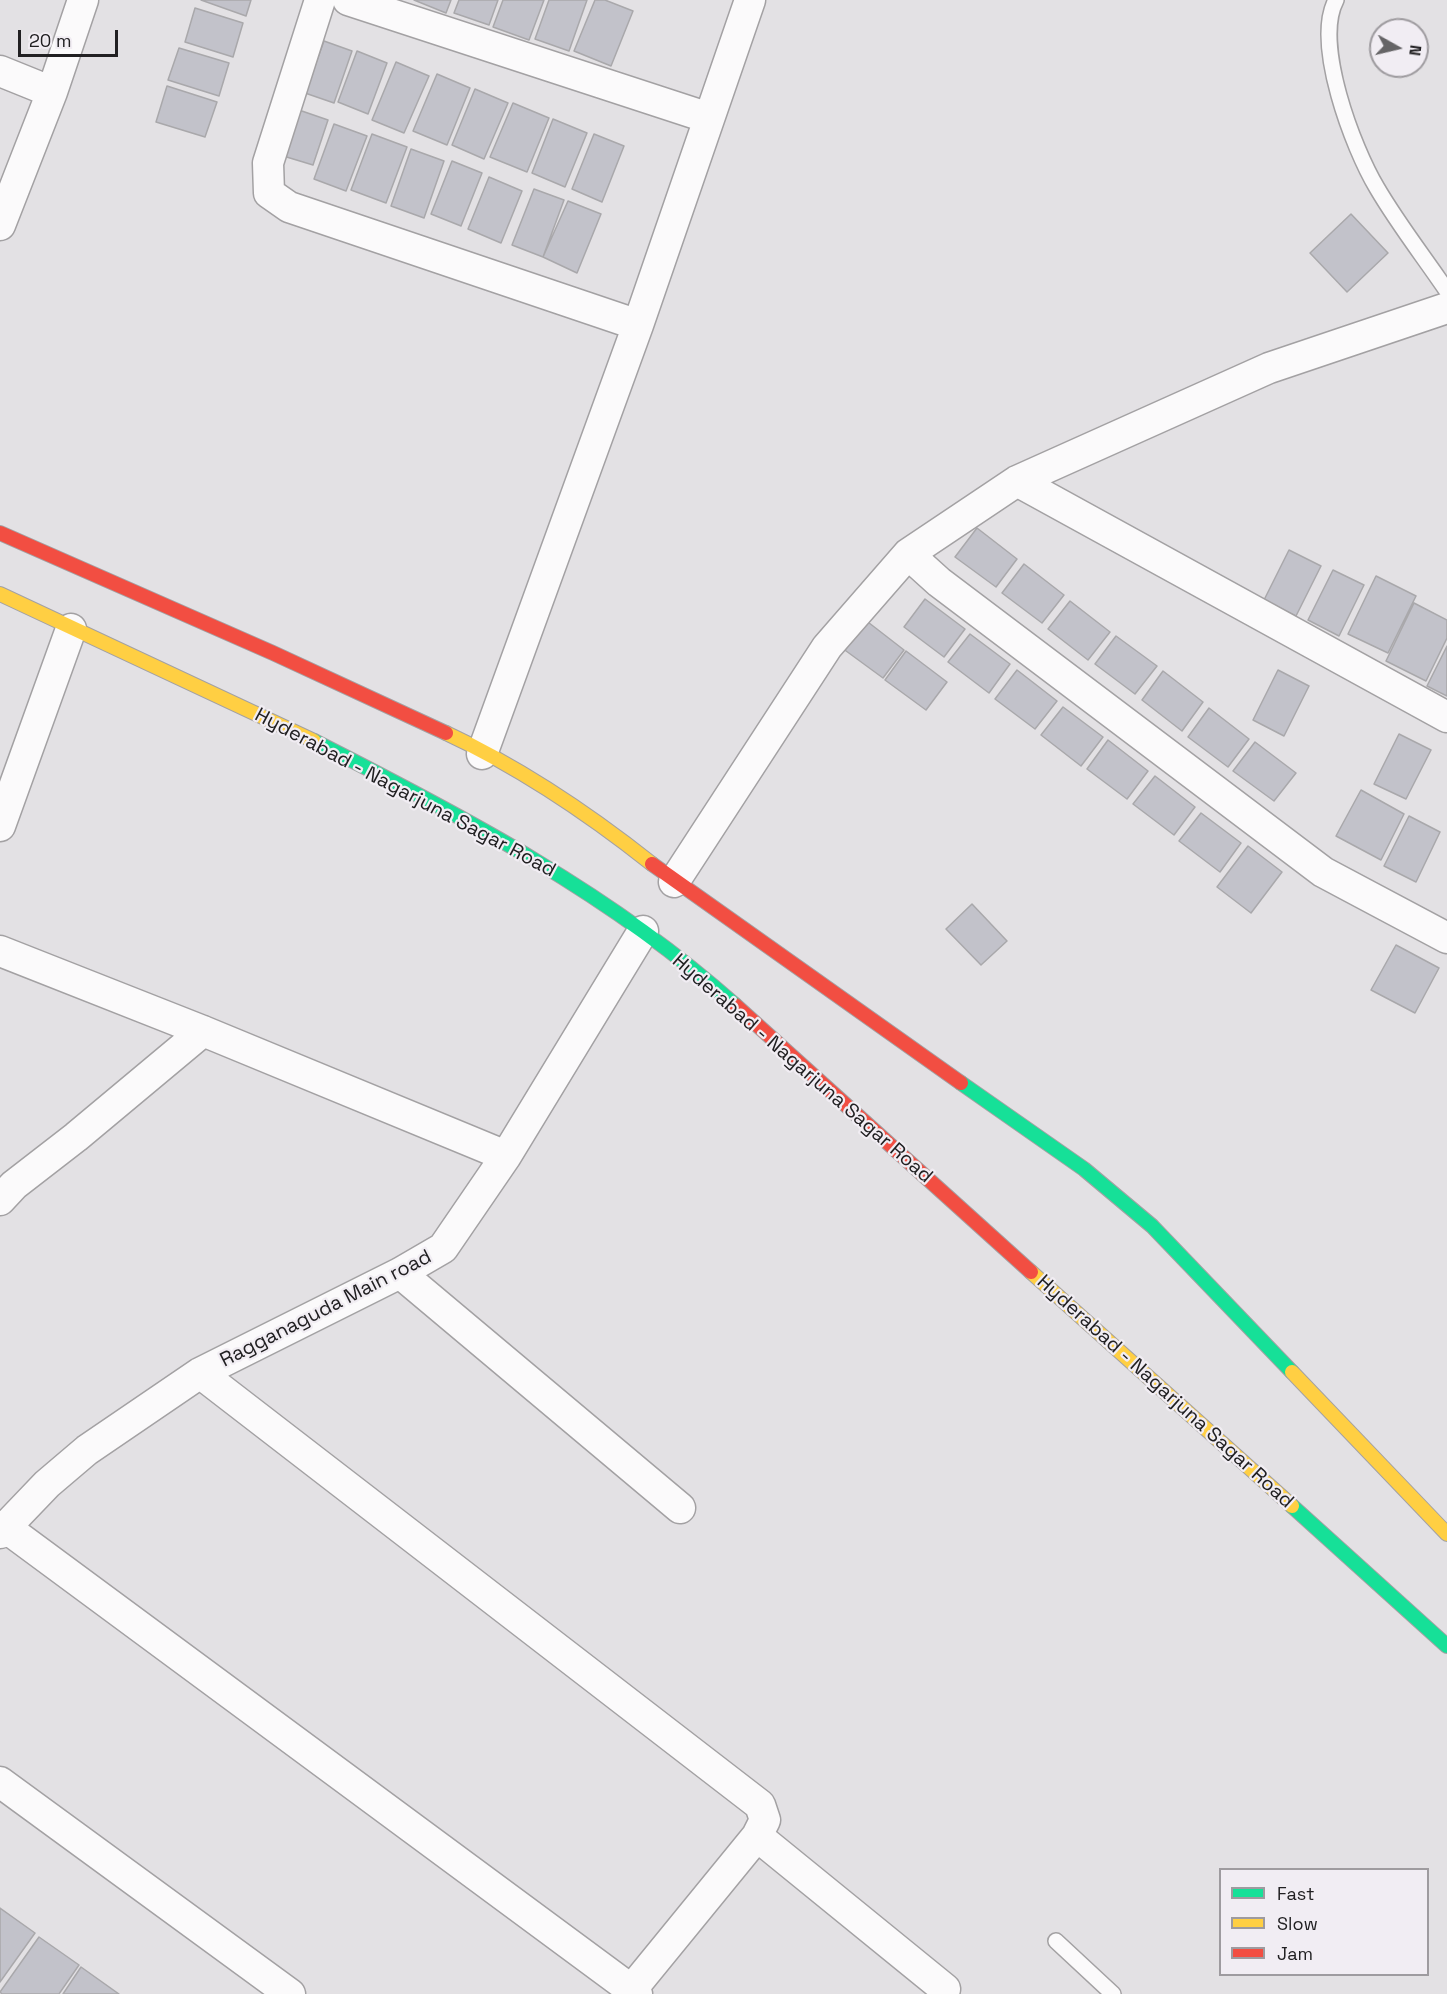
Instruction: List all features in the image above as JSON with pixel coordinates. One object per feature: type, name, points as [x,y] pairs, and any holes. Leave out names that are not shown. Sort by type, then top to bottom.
[{"type":"main road","points":[[0,533],[294,663],[462,741],[550,792],[619,838],[675,882],[1084,1169],[1152,1226],[1447,1534]]},
{"type":"main road","name":"Hyderabad - Nagarjuna Sagar Road","points":[[0,594],[71,629],[268,718],[436,805],[570,881],[643,931],[708,981],[1447,1646]]},
{"type":"street","points":[[0,225],[52,92],[83,0]]},
{"type":"street","points":[[320,0],[268,163],[269,193],[289,207],[638,325]]},
{"type":"street","points":[[348,0],[709,118]]},
{"type":"street","points":[[482,754],[638,325],[750,0]]},
{"type":"street","points":[[0,71],[52,92]]},
{"type":"street","points":[[675,882],[827,647],[908,554],[1017,481],[1269,368],[1447,308]]},
{"type":"street","points":[[1017,481],[1447,717]]},
{"type":"street","points":[[908,554],[939,582],[1323,872],[1447,938]]},
{"type":"street","points":[[0,826],[71,629]]},
{"type":"street","name":"Ragganaguda Main road","points":[[3,1530],[47,1484],[87,1450],[200,1373],[400,1273],[443,1248],[506,1156],[643,931]]},
{"type":"street","points":[[0,951],[204,1030],[506,1156]]},
{"type":"street","points":[[0,1200],[14,1185],[76,1137],[204,1030]]},
{"type":"street","points":[[400,1273],[680,1508]]},
{"type":"street","points":[[3,1530],[632,1993],[757,1836],[765,1820],[760,1805],[200,1373]]},
{"type":"street","points":[[0,1782],[290,1994]]},
{"type":"street","points":[[757,1836],[945,1989]]},
{"type":"lane","points":[[1336,0],[1328,30],[1332,69],[1357,151],[1377,189],[1447,291]]},
{"type":"lane","points":[[1056,1941],[1113,1994]]},
{"type":"building","points":[[201,0],[251,0],[246,16]]},
{"type":"building","points":[[414,0],[451,0],[446,13]]},
{"type":"building","points":[[459,0],[498,0],[489,25],[454,13]]},
{"type":"building","points":[[503,0],[544,0],[529,40],[493,27]]},
{"type":"building","points":[[549,0],[587,0],[569,51],[535,39]]},
{"type":"building","points":[[595,0],[605,0],[633,11],[611,66],[574,51]]},
{"type":"building","points":[[195,8],[243,23],[233,57],[185,42]]},
{"type":"building","points":[[324,41],[352,51],[334,103],[305,93]]},
{"type":"building","points":[[179,48],[229,63],[219,96],[168,80]]},
{"type":"building","points":[[357,51],[387,63],[368,114],[338,102]]},
{"type":"building","points":[[396,62],[429,76],[404,133],[372,120]]},
{"type":"building","points":[[437,74],[470,88],[447,145],[413,131]]},
{"type":"building","points":[[167,86],[217,102],[205,137],[156,122]]},
{"type":"building","points":[[475,89],[508,103],[484,159],[452,145]]},
{"type":"building","points":[[513,103],[549,118],[527,172],[490,157]]},
{"type":"building","points":[[296,109],[328,120],[313,165],[280,155]]},
{"type":"building","points":[[553,119],[587,133],[565,187],[532,173]]},
{"type":"building","points":[[334,124],[367,136],[346,191],[314,179]]},
{"type":"building","points":[[372,134],[407,147],[386,203],[351,190]]},
{"type":"building","points":[[594,134],[624,146],[602,202],[572,189]]},
{"type":"building","points":[[411,149],[444,161],[424,218],[391,206]]},
{"type":"building","points":[[452,161],[482,173],[461,226],[431,214]]},
{"type":"building","points":[[489,177],[522,191],[501,243],[468,229]]},
{"type":"building","points":[[534,189],[564,200],[543,257],[512,245]]},
{"type":"building","points":[[568,201],[601,214],[577,273],[543,257]]},
{"type":"building","points":[[1351,214],[1388,253],[1347,292],[1310,253]]},
{"type":"building","points":[[977,528],[1017,559],[996,587],[955,557]]},
{"type":"building","points":[[1289,550],[1321,566],[1296,616],[1264,600]]},
{"type":"building","points":[[1024,564],[1064,595],[1042,623],[1002,593]]},
{"type":"building","points":[[1333,570],[1364,585],[1339,636],[1308,620]]},
{"type":"building","points":[[1376,576],[1416,596],[1388,653],[1348,634]]},
{"type":"building","points":[[925,599],[965,629],[944,657],[904,627]]},
{"type":"building","points":[[1070,601],[1110,632],[1088,660],[1048,629]]},
{"type":"building","points":[[1414,603],[1447,620],[1447,638],[1426,681],[1386,661]]},
{"type":"building","points":[[864,619],[904,650],[883,678],[842,648]]},
{"type":"building","points":[[970,634],[1010,664],[989,693],[948,662]]},
{"type":"building","points":[[1116,636],[1157,666],[1135,694],[1095,664]]},
{"type":"building","points":[[1447,646],[1447,696],[1427,686]]},
{"type":"building","points":[[906,651],[947,682],[926,710],[885,680]]},
{"type":"building","points":[[1017,670],[1057,701],[1035,729],[995,699]]},
{"type":"building","points":[[1278,670],[1309,686],[1284,736],[1253,720]]},
{"type":"building","points":[[1163,671],[1203,702],[1182,731],[1142,700]]},
{"type":"building","points":[[1063,707],[1103,737],[1081,766],[1041,735]]},
{"type":"building","points":[[1209,708],[1249,739],[1228,767],[1188,737]]},
{"type":"building","points":[[1399,734],[1431,750],[1406,799],[1374,784]]},
{"type":"building","points":[[1108,740],[1148,771],[1127,799],[1087,769]]},
{"type":"building","points":[[1255,742],[1296,773],[1274,801],[1233,771]]},
{"type":"building","points":[[1155,776],[1195,807],[1174,835],[1133,804]]},
{"type":"building","points":[[1361,790],[1404,814],[1381,860],[1336,836]]},
{"type":"building","points":[[1201,813],[1241,843],[1220,872],[1179,841]]},
{"type":"building","points":[[1409,816],[1440,832],[1416,882],[1384,866]]},
{"type":"building","points":[[1248,846],[1282,872],[1251,913],[1217,887]]},
{"type":"building","points":[[972,904],[1007,941],[981,965],[946,929]]},
{"type":"building","points":[[1396,945],[1439,968],[1415,1013],[1371,990]]},
{"type":"building","points":[[0,1908],[35,1933],[0,1982]]},
{"type":"building","points":[[39,1937],[79,1965],[59,1994],[2,1994],[0,1992]]},
{"type":"building","points":[[81,1967],[119,1994],[63,1994]]},
{"type":"traffic: fast","points":[[314,741],[480,828],[586,892],[638,927],[735,1005]]},
{"type":"traffic: fast","points":[[961,1083],[1084,1169],[1152,1226],[1292,1372]]},
{"type":"traffic: fast","points":[[1292,1506],[1447,1646]]},
{"type":"traffic: slow","points":[[0,594],[314,741]]},
{"type":"traffic: slow","points":[[446,733],[553,792],[652,864]]},
{"type":"traffic: slow","points":[[1031,1272],[1292,1506]]},
{"type":"traffic: slow","points":[[1292,1372],[1447,1534]]},
{"type":"traffic: jam","points":[[0,533],[273,653],[446,733]]},
{"type":"traffic: jam","points":[[652,864],[961,1083]]},
{"type":"traffic: jam","points":[[735,1005],[1031,1272]]}]
